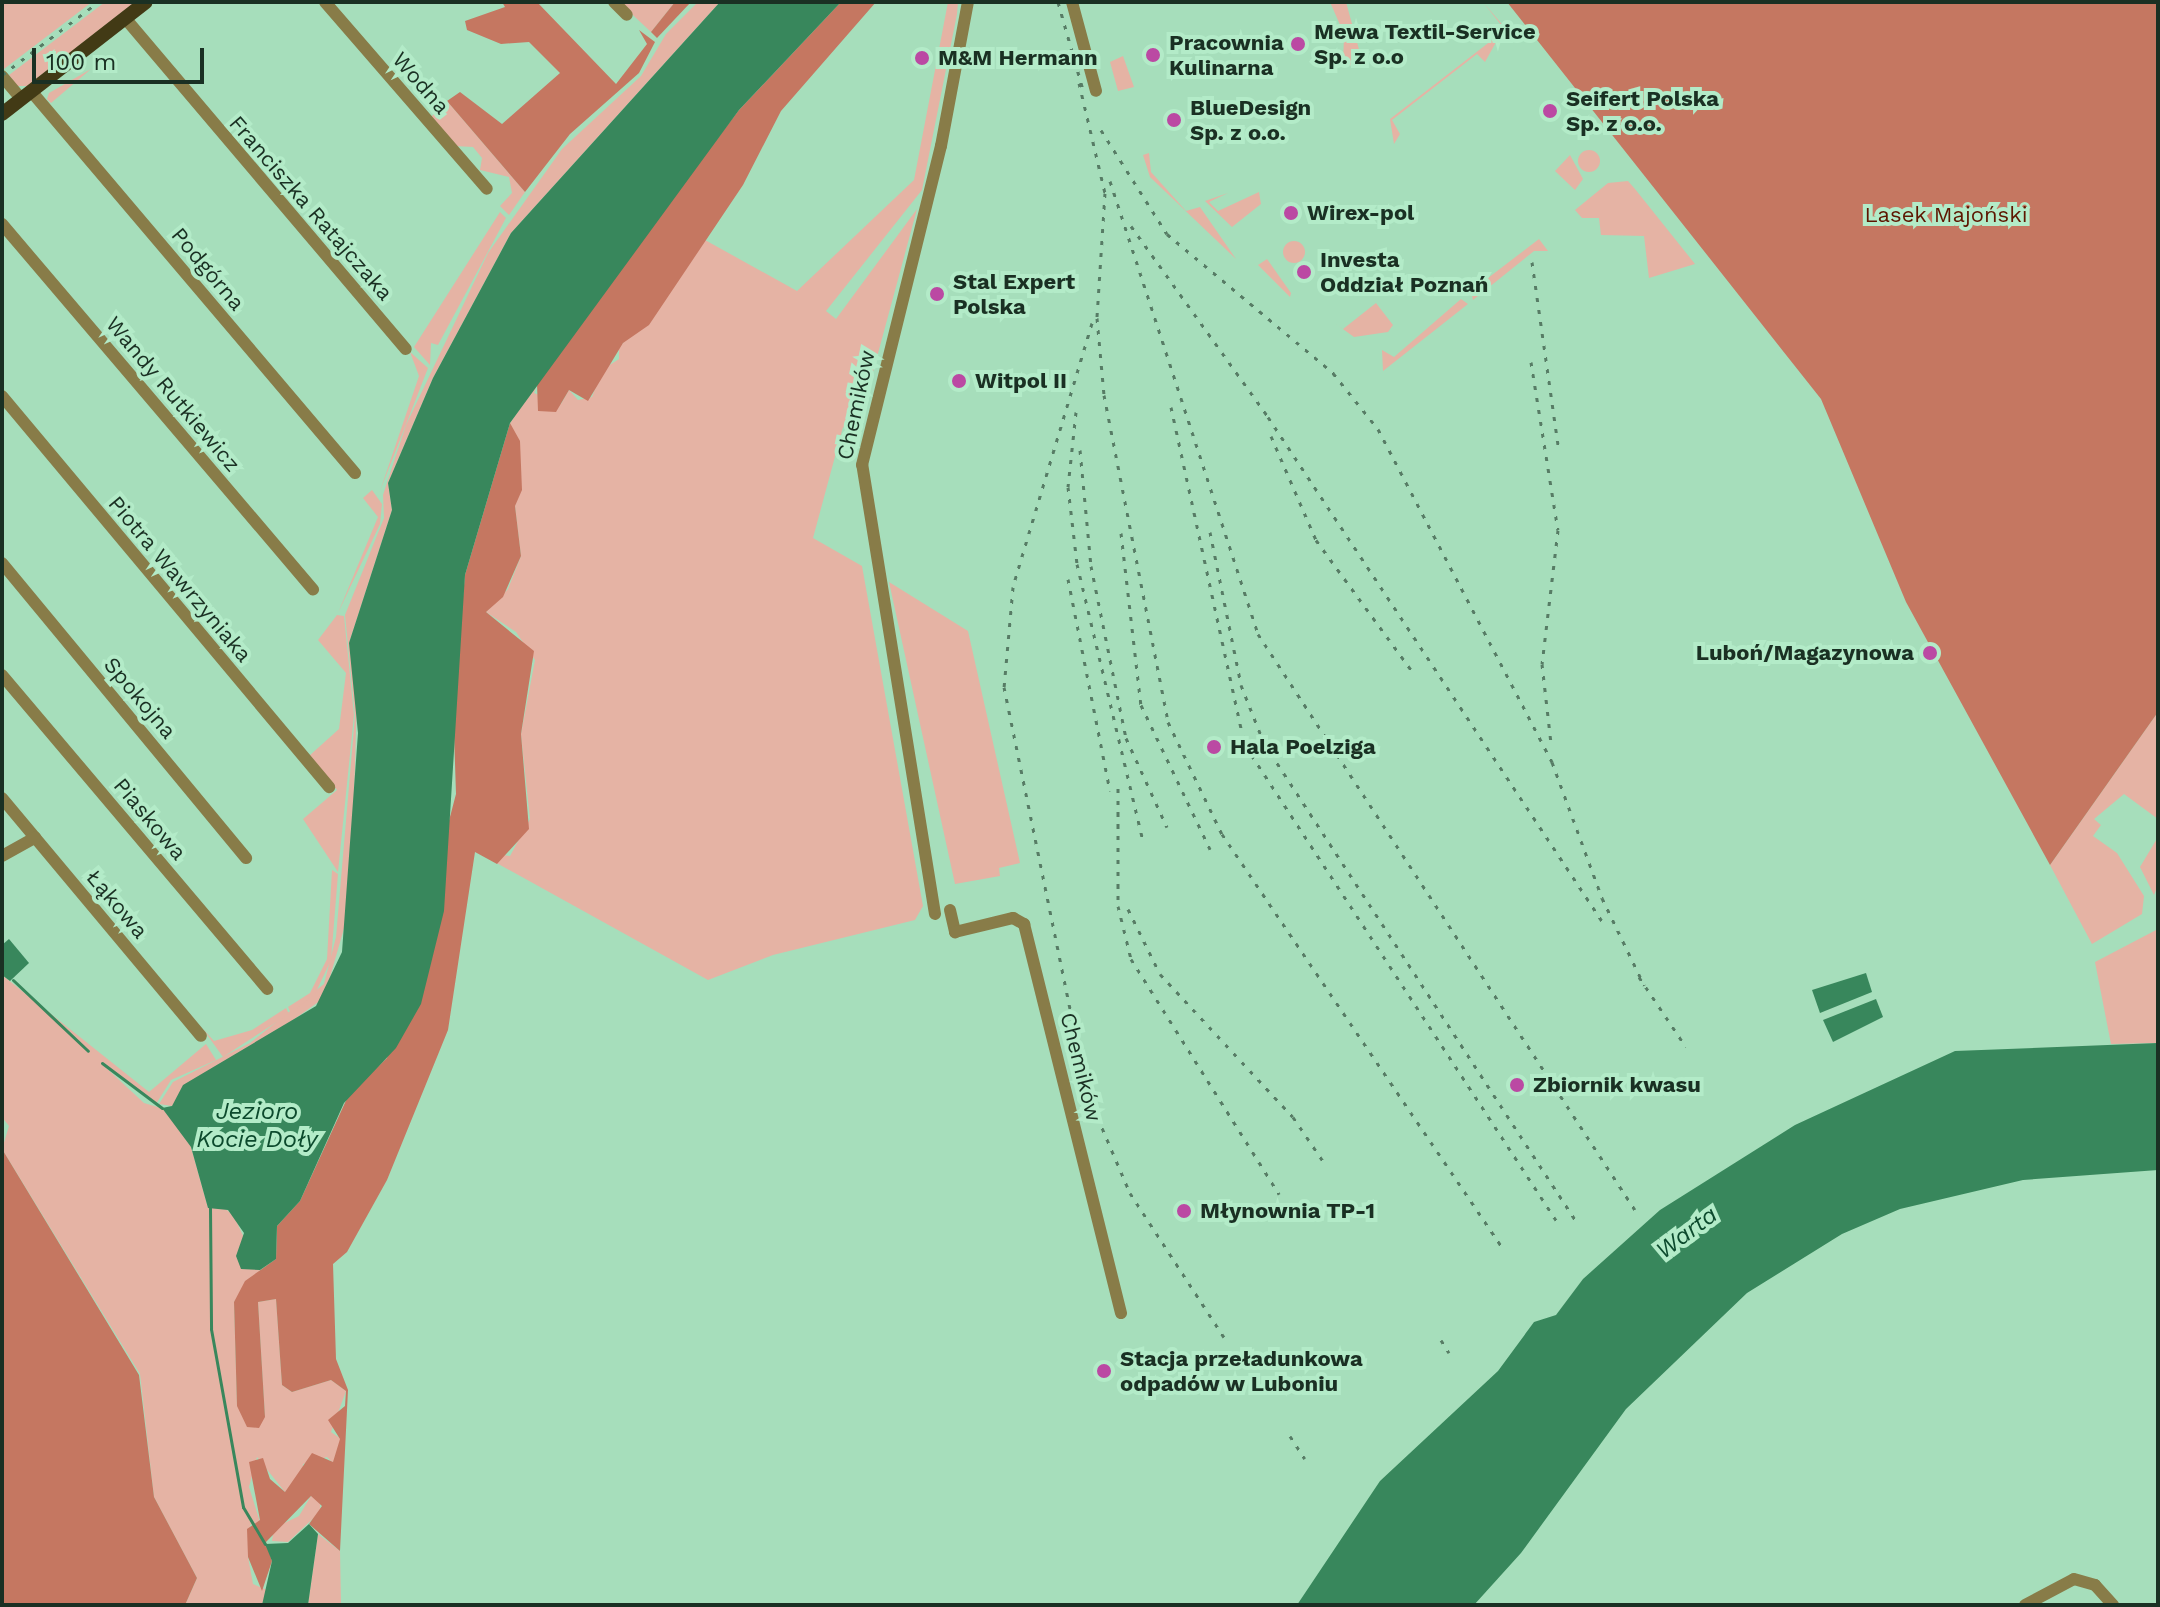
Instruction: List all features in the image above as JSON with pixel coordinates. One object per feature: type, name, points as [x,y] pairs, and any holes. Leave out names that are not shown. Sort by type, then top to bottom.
[{"type":"main road","points":[[2,114],[146,2]]},
{"type":"street","name":"Wodna","points":[[325,2],[487,189]]},
{"type":"street","points":[[614,2],[627,15]]},
{"type":"street","name":"Chemików","points":[[935,914],[919,791],[880,612],[862,465],[944,132],[968,2]]},
{"type":"street","points":[[1072,2],[1096,91]]},
{"type":"street","name":"Franciszka Ratajczaka","points":[[125,18],[406,349]]},
{"type":"street","name":"Podgórna","points":[[2,76],[26,95],[355,473]]},
{"type":"street","name":"Wandy Rutkiewicz","points":[[2,224],[313,590]]},
{"type":"street","name":"Piotra Wawrzyniaka","points":[[2,396],[329,787]]},
{"type":"street","name":"Spokojna","points":[[2,563],[246,858]]},
{"type":"street","name":"Piaskowa","points":[[2,675],[267,989]]},
{"type":"street","name":"Łąkowa","points":[[2,798],[201,1036]]},
{"type":"street","points":[[2,856],[35,838]]},
{"type":"street","name":"Chemików","points":[[950,910],[955,932],[1013,918],[1024,924],[1121,1313]]},
{"type":"street","points":[[2025,1605],[2074,1579],[2095,1585],[2113,1605]]},
{"type":"shaded area","points":[[2,2],[92,2],[4,69]]},
{"type":"shaded area","points":[[105,2],[135,2],[27,86],[17,86],[9,75]]},
{"type":"shaded area","points":[[619,2],[675,2],[651,32]]},
{"type":"shaded area","points":[[698,2],[720,2],[511,233],[433,378],[388,483],[392,510],[349,643],[357,695],[351,904],[324,998],[172,1106],[159,1104],[173,1082],[250,1043],[324,984],[336,937],[355,716],[345,615],[384,518],[383,495],[406,425],[488,253],[562,149],[641,76],[666,34]]},
{"type":"shaded area","points":[[948,2],[958,2],[957,14],[922,190],[826,311],[836,319],[917,209],[870,383],[849,430],[843,427],[813,538],[862,566],[923,906],[915,920],[773,955],[708,980],[475,851],[510,856],[530,819],[521,734],[535,660],[516,632],[486,612],[508,589],[521,556],[515,506],[520,452],[510,423],[537,384],[534,393],[561,404],[569,390],[578,400],[592,397],[602,370],[619,359],[619,348],[705,240],[797,291],[914,180]]},
{"type":"shaded area","points":[[1330,2],[1346,2],[1363,64],[1343,66],[1344,34]]},
{"type":"shaded area","points":[[1483,2],[1506,29],[1507,41],[1500,35],[1485,62],[1477,54],[1392,120],[1400,134],[1394,144],[1390,119],[1505,30]]},
{"type":"shaded area","points":[[1123,56],[1134,87],[1118,91],[1110,62]]},
{"type":"shaded area","points":[[91,69],[51,103],[47,99],[49,93]]},
{"type":"shaded area","points":[[447,101],[525,192],[509,215],[500,206],[512,193],[509,177],[480,170],[482,158],[473,147],[454,146],[431,117]]},
{"type":"shaded area","points":[[1589,150],[1597,153],[1600,161],[1597,169],[1589,172],[1581,169],[1578,161],[1581,153]]},
{"type":"shaded area","points":[[1149,153],[1151,172],[1186,211],[1200,207],[1236,259],[1150,177],[1143,155]]},
{"type":"shaded area","points":[[1570,155],[1583,179],[1575,190],[1555,171]]},
{"type":"shaded area","points":[[1628,181],[1695,264],[1649,278],[1644,236],[1601,235],[1599,218],[1582,218],[1575,210],[1608,183]]},
{"type":"shaded area","points":[[1259,192],[1261,204],[1232,227],[1205,201],[1228,193],[1209,202],[1218,211]]},
{"type":"shaded area","points":[[500,212],[506,218],[438,345],[431,343],[430,365],[414,347]]},
{"type":"shaded area","points":[[1539,239],[1548,251],[1534,251],[1473,300],[1471,291]]},
{"type":"shaded area","points":[[1294,241],[1302,244],[1305,252],[1302,260],[1294,263],[1286,260],[1283,252],[1286,244]]},
{"type":"shaded area","points":[[1267,259],[1291,293],[1290,297],[1258,265]]},
{"type":"shaded area","points":[[1461,299],[1468,304],[1383,371],[1382,350],[1394,357]]},
{"type":"shaded area","points":[[1376,303],[1393,325],[1388,332],[1354,337],[1329,319],[1343,329]]},
{"type":"shaded area","points":[[410,352],[428,368],[380,491],[419,376]]},
{"type":"shaded area","points":[[372,490],[382,504],[380,524],[338,613],[378,517],[363,498]]},
{"type":"shaded area","points":[[889,582],[968,631],[1020,863],[999,868],[1000,876],[955,884]]},
{"type":"shaded area","points":[[337,615],[344,616],[354,715],[338,872],[303,819],[337,790],[309,756],[339,729],[346,673],[318,640]]},
{"type":"shaded area","points":[[2158,712],[2158,819],[2124,794],[2094,819],[2101,825],[2093,836],[2117,853],[2144,896],[2142,914],[2092,944],[2050,865]]},
{"type":"shaded area","points":[[2158,837],[2158,885],[2154,895],[2140,867]]},
{"type":"shaded area","points":[[332,870],[338,874],[331,960],[315,994],[291,1013],[288,1007],[310,993],[327,959]]},
{"type":"shaded area","points":[[2158,929],[2158,1043],[2111,1044],[2095,962]]},
{"type":"shaded area","points":[[2,975],[149,1092],[206,1044],[216,1060],[171,1080],[156,1104],[102,1064],[144,1103],[171,1111],[191,1147],[208,1208],[222,1206],[234,1216],[245,1240],[238,1251],[260,1270],[234,1302],[237,1406],[265,1417],[258,1302],[276,1299],[282,1385],[292,1392],[331,1380],[346,1391],[331,1432],[341,1439],[333,1463],[327,1457],[303,1464],[302,1477],[285,1492],[257,1457],[249,1487],[260,1522],[250,1525],[248,1557],[253,1584],[267,1590],[262,1605],[185,1605],[197,1578],[154,1497],[140,1374],[2,1149],[9,1126],[2,1117]]},
{"type":"shaded area","points":[[286,1008],[289,1014],[223,1057],[203,1029],[214,1041],[252,1030]]},
{"type":"shaded area","points":[[311,1496],[320,1500],[320,1512],[288,1542],[272,1541],[274,1528],[299,1516]]},
{"type":"shaded area","points":[[318,1534],[340,1551],[341,1605],[308,1605]]},
{"type":"green space","points":[[502,2],[537,2],[616,84],[647,44],[639,30],[655,42],[639,73],[570,134],[525,192],[447,101],[460,92],[502,124],[560,73],[529,42],[501,44],[467,30],[465,21],[505,7]]},
{"type":"green space","points":[[675,2],[691,2],[657,38],[651,32]]},
{"type":"green space","points":[[841,2],[876,2],[781,111],[743,185],[649,325],[623,343],[588,401],[569,390],[556,412],[538,411],[537,384],[606,285],[739,110]]},
{"type":"green space","name":"Lasek Majoński","points":[[1507,2],[2158,2],[2158,712],[2050,865],[1906,602],[1821,399]]},
{"type":"green space","points":[[510,423],[520,441],[522,490],[515,506],[521,556],[503,597],[486,612],[534,651],[521,734],[529,829],[497,864],[475,852],[448,1030],[387,1180],[347,1252],[333,1264],[336,1359],[348,1390],[340,1551],[309,1524],[322,1506],[311,1496],[266,1542],[272,1561],[262,1591],[248,1557],[247,1529],[260,1520],[249,1462],[263,1458],[270,1479],[285,1492],[312,1453],[333,1462],[340,1439],[328,1420],[345,1406],[346,1391],[331,1380],[292,1392],[282,1385],[276,1299],[258,1302],[265,1417],[259,1428],[247,1427],[237,1406],[234,1302],[245,1281],[276,1259],[277,1226],[300,1201],[349,1094],[387,1058],[456,794],[453,702],[465,575]]},
{"type":"green space","points":[[2,1149],[139,1375],[154,1497],[197,1578],[185,1605],[2,1605]]},
{"type":"water","name":"Jezioro Kocie Doły","points":[[720,2],[841,2],[739,110],[510,423],[465,575],[444,911],[421,1004],[396,1048],[344,1103],[300,1201],[277,1226],[276,1259],[260,1270],[241,1269],[236,1256],[244,1233],[228,1210],[208,1208],[191,1147],[162,1108],[172,1106],[183,1085],[316,1006],[342,952],[358,733],[349,643],[392,510],[388,483],[433,378],[511,233]]},
{"type":"water","points":[[9,939],[29,963],[10,981],[2,975],[2,945]]},
{"type":"water","points":[[1866,973],[1872,992],[1820,1013],[1812,990]]},
{"type":"water","points":[[1876,999],[1883,1017],[1833,1042],[1823,1020]]},
{"type":"water","name":"Warta","points":[[2158,1043],[2158,1170],[2023,1180],[1900,1209],[1842,1234],[1747,1293],[1626,1409],[1521,1553],[1474,1605],[1297,1605],[1380,1481],[1498,1371],[1534,1322],[1556,1315],[1583,1279],[1660,1210],[1795,1125],[1955,1051]]},
{"type":"water","points":[[309,1524],[318,1534],[308,1605],[262,1605],[272,1561],[265,1544],[288,1543]]},
{"type":"waterway","points":[[13,980],[88,1051]]},
{"type":"waterway","points":[[102,1063],[162,1108]]},
{"type":"waterway","points":[[210,1208],[211,1329],[243,1507],[265,1544]]},
{"type":"railway","points":[[2,75],[98,2]]},
{"type":"railway","points":[[1058,2],[1083,90]]},
{"type":"railway","points":[[1079,83],[1105,193],[1097,318],[1104,395],[1168,722],[1222,834],[1504,1250]]},
{"type":"railway","points":[[1101,130],[1167,234],[1333,373],[1378,429],[1552,762],[1602,898],[1644,985]]},
{"type":"railway","points":[[1110,181],[1258,634],[1635,1210]]},
{"type":"railway","points":[[1131,226],[1268,417],[1604,924]]},
{"type":"railway","points":[[1532,262],[1558,445]]},
{"type":"railway","points":[[1092,323],[1013,587],[1004,687],[1088,1095],[1130,1193],[1224,1337]]},
{"type":"railway","points":[[1531,362],[1558,530],[1542,664],[1551,743]]},
{"type":"railway","points":[[1171,407],[1245,745],[1556,1220]]},
{"type":"railway","points":[[1076,412],[1068,487],[1077,564],[1143,842]]},
{"type":"railway","points":[[1271,436],[1316,540],[1412,671]]},
{"type":"railway","points":[[1080,450],[1091,566],[1126,738],[1167,827]]},
{"type":"railway","points":[[1210,532],[1241,685],[1264,743],[1576,1221]]},
{"type":"railway","points":[[1121,533],[1141,705],[1210,849]]},
{"type":"railway","points":[[1068,579],[1110,791]]},
{"type":"railway","points":[[1118,788],[1118,906],[1131,959],[1279,1194]]},
{"type":"railway","points":[[1128,909],[1160,974],[1293,1117],[1323,1161]]},
{"type":"railway","points":[[1639,977],[1686,1047]]},
{"type":"railway","points":[[1441,1340],[1449,1353]]},
{"type":"railway","points":[[1290,1436],[1305,1459]]},
{"type":"place","name":"Mewa Textil-Service Sp. z o.o","points":[[1298,44]]},
{"type":"place","name":"Pracownia Kulinarna","points":[[1153,55]]},
{"type":"place","name":"M&M Hermann","points":[[922,58]]},
{"type":"place","name":"Seifert Polska Sp. z o.o.","points":[[1550,111]]},
{"type":"place","name":"BlueDesign Sp. z o.o.","points":[[1174,120]]},
{"type":"place","name":"Wirex-pol","points":[[1291,213]]},
{"type":"place","name":"Investa Oddział Poznań","points":[[1304,272]]},
{"type":"place","name":"Stal Expert Polska","points":[[937,294]]},
{"type":"place","name":"Witpol II","points":[[959,381]]},
{"type":"place","name":"Luboń/Magazynowa","points":[[1930,653]]},
{"type":"place","name":"Hala Poelziga","points":[[1214,747]]},
{"type":"place","name":"Zbiornik kwasu","points":[[1517,1085]]},
{"type":"place","name":"Młynownia TP-1","points":[[1184,1211]]},
{"type":"place","name":"Stacja przeładunkowa odpadów w Luboniu","points":[[1104,1371]]}]
